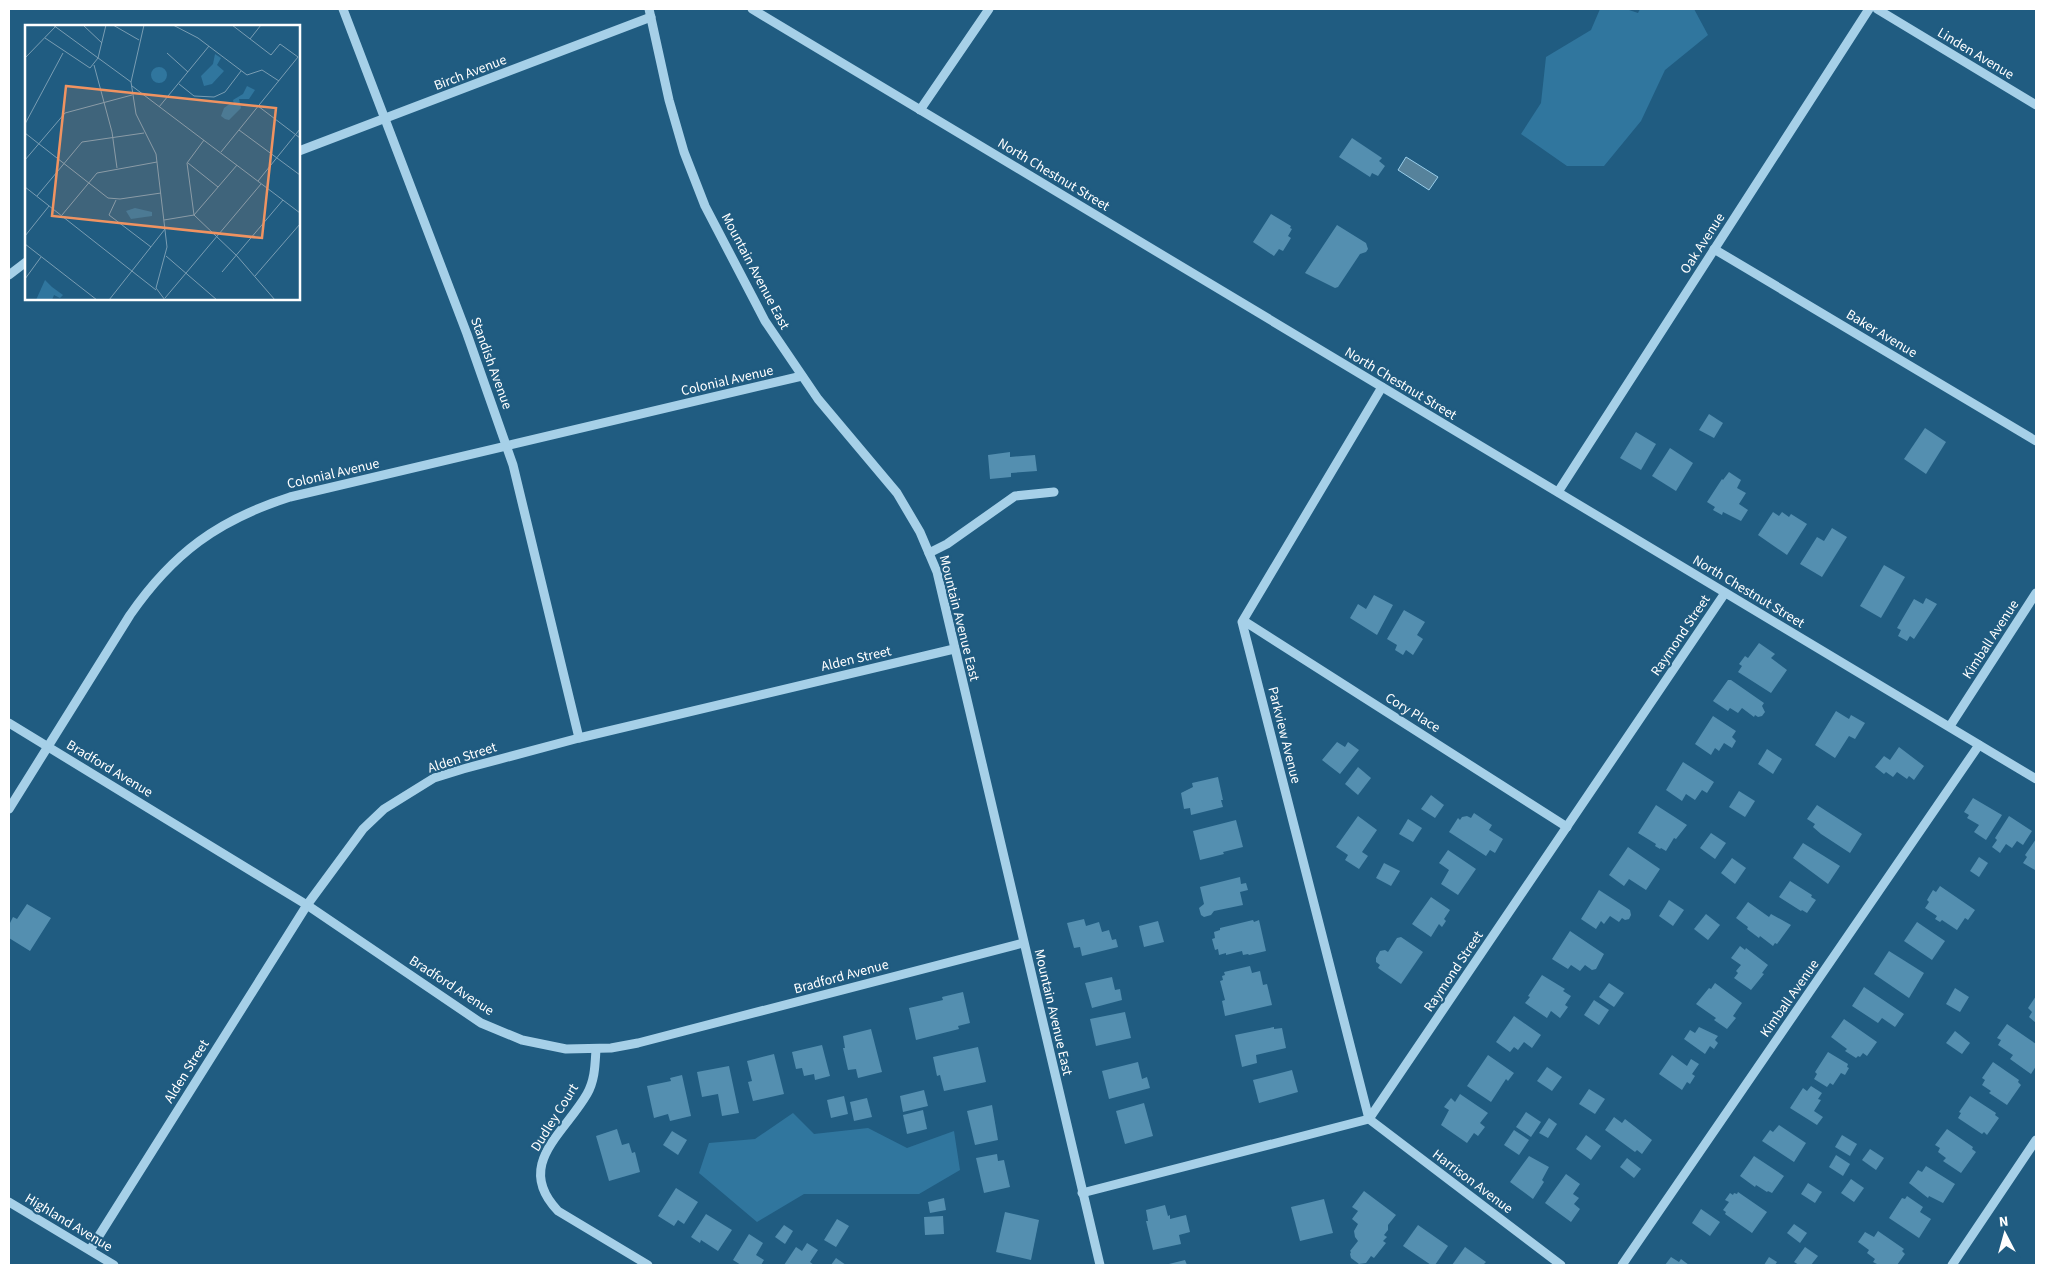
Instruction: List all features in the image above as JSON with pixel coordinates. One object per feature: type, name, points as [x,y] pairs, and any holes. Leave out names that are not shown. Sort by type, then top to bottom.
[{"type":"street","name":"Standish Avenue","points":[[343,9],[474,351],[513,465],[579,738]]},
{"type":"street","name":"North Chestnut Street","points":[[752,9],[2036,779]]},
{"type":"street","points":[[920,110],[989,9]]},
{"type":"street","name":"Oak Avenue","points":[[1558,492],[1869,9]]},
{"type":"street","name":"Linden Avenue","points":[[1877,9],[2036,105]]},
{"type":"street","name":"Birch Avenue","points":[[300,151],[650,13]]},
{"type":"street","name":"Mountain Avenue East","points":[[650,13],[669,100],[684,152],[705,206],[764,321],[818,399],[897,493],[920,532],[937,572],[1100,1265]]},
{"type":"street","name":"Baker Avenue","points":[[1714,249],[2036,441]]},
{"type":"street","points":[[9,275],[25,263]]},
{"type":"street","name":"Colonial Avenue","points":[[9,809],[146,591],[166,569],[211,532],[236,518],[290,496],[802,376]]},
{"type":"street","points":[[1244,621],[1382,388]]},
{"type":"street","points":[[929,553],[947,544],[1015,496],[1054,492]]},
{"type":"street","name":"Raymond Street","points":[[1369,1119],[1725,593]]},
{"type":"street","name":"Kimball Avenue","points":[[1950,726],[2036,593]]},
{"type":"street","name":"Cory Place","points":[[1244,621],[1567,827]]},
{"type":"street","name":"Parkview Avenue","points":[[1244,621],[1242,622],[1247,642],[1369,1119]]},
{"type":"street","name":"Alden Street","points":[[90,1250],[307,905],[363,829],[384,809],[434,778],[463,769],[579,738],[954,649]]},
{"type":"street","name":"Bradford Avenue","points":[[9,723],[307,905],[481,1022],[522,1040],[544,1046],[566,1049],[596,1049],[638,1043],[1023,943]]},
{"type":"street","name":"Kimball Avenue","points":[[1622,1265],[1979,745]]},
{"type":"street","name":"Dudley Court","points":[[596,1049],[594,1077],[587,1094],[549,1146],[542,1159],[540,1173],[542,1188],[548,1200],[558,1211],[648,1265]]},
{"type":"street","points":[[1082,1193],[1369,1119]]},
{"type":"street","name":"Harrison Avenue","points":[[1369,1119],[1561,1265]]},
{"type":"street","points":[[1952,1265],[2036,1140]]},
{"type":"street","name":"Highland Avenue","points":[[9,1202],[114,1265]]},
{"type":"shaded area","points":[[1600,9],[1626,9],[1638,13],[1640,9],[1694,9],[1708,35],[1665,70],[1641,121],[1604,166],[1567,166],[1521,134],[1541,103],[1546,57],[1591,30]]},
{"type":"shaded area","points":[[1406,157],[1438,177],[1429,190],[1398,170]]},
{"type":"shaded area","points":[[793,1113],[814,1134],[868,1128],[907,1148],[954,1131],[960,1170],[919,1194],[804,1194],[757,1222],[699,1173],[709,1143],[755,1139]]},
{"type":"building","points":[[1352,138],[1382,158],[1379,161],[1385,166],[1378,176],[1372,173],[1370,177],[1339,157]]},
{"type":"building","points":[[1271,214],[1291,226],[1290,228],[1292,229],[1288,236],[1291,238],[1283,251],[1279,249],[1274,256],[1253,242]]},
{"type":"building","points":[[1337,225],[1366,243],[1368,249],[1360,254],[1338,287],[1335,288],[1305,273]]},
{"type":"building","points":[[1709,414],[1723,423],[1714,438],[1699,430]]},
{"type":"building","points":[[1925,428],[1946,442],[1926,474],[1904,459]]},
{"type":"building","points":[[1636,432],[1656,444],[1641,470],[1620,458]]},
{"type":"building","points":[[1670,448],[1693,463],[1676,491],[1652,476]]},
{"type":"building","points":[[1010,452],[1010,457],[1035,455],[1037,471],[1011,473],[1011,477],[990,479],[988,455]]},
{"type":"building","points":[[1729,472],[1741,480],[1737,488],[1746,493],[1739,504],[1748,510],[1741,521],[1723,512],[1722,515],[1713,510],[1715,507],[1707,502],[1722,479]]},
{"type":"building","points":[[1773,512],[1779,516],[1782,512],[1789,517],[1791,514],[1807,524],[1787,555],[1758,535]]},
{"type":"building","points":[[1832,528],[1847,537],[1822,577],[1800,564],[1817,537],[1824,541]]},
{"type":"building","points":[[1884,565],[1905,577],[1881,618],[1860,606]]},
{"type":"building","points":[[1374,595],[1393,605],[1377,635],[1350,618],[1358,604],[1366,609]]},
{"type":"building","points":[[1926,598],[1937,604],[1914,639],[1910,636],[1907,641],[1898,636],[1901,630],[1897,628],[1914,599],[1923,604]]},
{"type":"building","points":[[1404,610],[1425,622],[1417,635],[1423,639],[1413,655],[1406,650],[1403,655],[1395,650],[1397,645],[1387,639]]},
{"type":"building","points":[[1759,643],[1775,654],[1771,658],[1787,670],[1771,693],[1738,672],[1742,666],[1739,664],[1745,656],[1748,658]]},
{"type":"building","points":[[1728,680],[1731,680],[1764,703],[1762,706],[1765,712],[1762,716],[1758,717],[1755,715],[1754,717],[1742,708],[1738,713],[1730,708],[1728,711],[1713,701]]},
{"type":"building","points":[[1836,711],[1849,719],[1851,715],[1865,723],[1855,739],[1849,736],[1835,758],[1815,745]]},
{"type":"building","points":[[1713,716],[1736,731],[1732,737],[1736,741],[1732,748],[1724,743],[1719,751],[1715,748],[1711,755],[1695,744]]},
{"type":"building","points":[[1337,742],[1345,747],[1348,742],[1359,750],[1340,774],[1322,760]]},
{"type":"building","points":[[1899,747],[1924,766],[1914,780],[1909,776],[1907,779],[1897,772],[1893,777],[1886,772],[1884,774],[1875,767],[1884,756],[1890,760]]},
{"type":"building","points":[[1767,749],[1782,759],[1773,774],[1758,764]]},
{"type":"building","points":[[1683,762],[1714,782],[1707,793],[1702,790],[1695,800],[1686,794],[1682,801],[1666,790]]},
{"type":"building","points":[[1358,767],[1371,778],[1358,795],[1345,784]]},
{"type":"building","points":[[1218,777],[1223,807],[1191,815],[1190,808],[1184,809],[1181,793],[1193,787],[1192,783]]},
{"type":"building","points":[[1739,791],[1755,801],[1745,817],[1729,807]]},
{"type":"building","points":[[1431,795],[1444,805],[1435,818],[1421,809]]},
{"type":"building","points":[[1973,798],[2002,815],[1986,840],[1974,832],[1979,825],[1967,818],[1969,815],[1964,812]]},
{"type":"building","points":[[1656,805],[1687,825],[1676,839],[1674,838],[1666,851],[1655,846],[1656,844],[1638,833]]},
{"type":"building","points":[[1817,805],[1862,834],[1850,853],[1821,834],[1813,827],[1815,824],[1807,819]]},
{"type":"building","points":[[1474,813],[1492,825],[1489,830],[1503,839],[1495,853],[1490,850],[1486,856],[1449,832],[1458,818],[1460,820],[1462,817],[1467,816],[1471,818]]},
{"type":"building","points":[[1358,816],[1377,830],[1362,852],[1368,856],[1359,869],[1345,860],[1348,855],[1336,847]]},
{"type":"building","points":[[2009,816],[2032,831],[2023,845],[2017,841],[2012,848],[2006,844],[2000,853],[1992,847],[1997,840],[1995,838]]},
{"type":"building","points":[[1408,819],[1422,828],[1413,842],[1399,834]]},
{"type":"building","points":[[1236,820],[1243,847],[1200,860],[1193,831]]},
{"type":"building","points":[[1711,833],[1726,843],[1715,859],[1700,848]]},
{"type":"building","points":[[2036,839],[2035,870],[2023,863],[2027,857],[2025,855]]},
{"type":"building","points":[[1803,843],[1840,866],[1828,884],[1793,858]]},
{"type":"building","points":[[1628,847],[1660,869],[1646,890],[1629,879],[1624,886],[1609,875]]},
{"type":"building","points":[[1448,850],[1476,869],[1458,895],[1441,884],[1449,870],[1439,863]]},
{"type":"building","points":[[1979,857],[1988,863],[1979,877],[1970,871]]},
{"type":"building","points":[[1732,858],[1746,868],[1735,884],[1721,873]]},
{"type":"building","points":[[1384,863],[1400,871],[1391,886],[1376,878]]},
{"type":"building","points":[[1240,877],[1241,884],[1246,883],[1248,890],[1240,892],[1243,905],[1214,911],[1211,915],[1204,917],[1201,915],[1199,908],[1204,904],[1200,887]]},
{"type":"building","points":[[1790,881],[1812,895],[1811,897],[1816,900],[1807,913],[1779,897]]},
{"type":"building","points":[[1940,886],[1975,910],[1968,920],[1965,918],[1957,930],[1942,920],[1940,922],[1935,919],[1937,916],[1925,908],[1933,890],[1936,892]]},
{"type":"building","points":[[1599,890],[1630,910],[1631,915],[1629,919],[1625,920],[1622,918],[1619,922],[1610,916],[1604,924],[1601,921],[1596,929],[1581,919]]},
{"type":"building","points":[[1431,897],[1450,910],[1444,919],[1446,921],[1442,927],[1439,924],[1431,937],[1412,924]]},
{"type":"building","points":[[1669,900],[1684,910],[1673,926],[1659,916]]},
{"type":"building","points":[[1748,902],[1769,917],[1771,914],[1791,925],[1777,944],[1775,943],[1773,946],[1760,936],[1759,938],[1736,918]]},
{"type":"building","points":[[27,904],[51,918],[30,951],[9,938],[9,925],[13,917],[17,919]]},
{"type":"building","points":[[1706,914],[1720,925],[1708,940],[1694,929]]},
{"type":"building","points":[[1084,919],[1086,926],[1099,922],[1102,932],[1109,930],[1112,940],[1116,939],[1118,947],[1082,956],[1080,947],[1074,948],[1067,923]]},
{"type":"building","points":[[1253,920],[1254,922],[1259,920],[1266,951],[1249,955],[1243,955],[1242,951],[1219,955],[1218,949],[1215,950],[1212,939],[1215,938],[1214,932],[1220,930],[1220,928]]},
{"type":"building","points":[[1158,921],[1164,942],[1144,947],[1139,926]]},
{"type":"building","points":[[1917,922],[1945,941],[1932,960],[1904,941]]},
{"type":"building","points":[[1570,931],[1604,954],[1596,969],[1592,970],[1585,965],[1580,971],[1571,965],[1568,969],[1552,959]]},
{"type":"building","points":[[1401,937],[1423,952],[1401,984],[1378,968],[1380,965],[1376,962],[1376,958],[1380,951],[1385,950],[1388,952],[1397,938]]},
{"type":"building","points":[[1740,946],[1745,950],[1746,948],[1768,965],[1762,973],[1764,974],[1751,990],[1734,978],[1738,973],[1736,971],[1741,965],[1731,958]]},
{"type":"building","points":[[1889,951],[1924,973],[1909,998],[1874,974]]},
{"type":"building","points":[[1250,966],[1252,973],[1260,971],[1263,985],[1267,984],[1272,1005],[1225,1016],[1222,1001],[1225,1000],[1220,981],[1223,980],[1224,972]]},
{"type":"building","points":[[1542,975],[1565,989],[1563,991],[1571,996],[1565,1005],[1568,1007],[1560,1018],[1551,1011],[1547,1018],[1525,1003]]},
{"type":"building","points":[[1112,977],[1115,990],[1120,989],[1122,1000],[1092,1008],[1085,983]]},
{"type":"building","points":[[1609,983],[1624,993],[1614,1007],[1599,997]]},
{"type":"building","points":[[1715,983],[1742,1003],[1733,1016],[1736,1018],[1727,1029],[1714,1020],[1716,1018],[1696,1004]]},
{"type":"building","points":[[1864,987],[1904,1014],[1895,1027],[1882,1018],[1878,1023],[1852,1006]]},
{"type":"building","points":[[1955,988],[1969,997],[1960,1012],[1946,1004]]},
{"type":"building","points":[[963,992],[970,1023],[958,1026],[959,1029],[916,1040],[909,1008],[943,1000],[942,997]]},
{"type":"building","points":[[2036,996],[2036,1023],[2029,1017],[2032,1012],[2028,1008]]},
{"type":"building","points":[[1594,1000],[1609,1010],[1599,1025],[1584,1015]]},
{"type":"building","points":[[1125,1012],[1131,1038],[1096,1046],[1090,1019]]},
{"type":"building","points":[[1514,1016],[1541,1035],[1532,1048],[1524,1042],[1518,1050],[1514,1047],[1510,1052],[1496,1042]]},
{"type":"building","points":[[1844,1019],[1877,1042],[1867,1056],[1863,1053],[1860,1057],[1856,1058],[1845,1051],[1847,1049],[1831,1037]]},
{"type":"building","points":[[2007,1024],[2036,1044],[2036,1066],[2031,1074],[2010,1059],[2013,1055],[1998,1045],[2001,1040],[1997,1038]]},
{"type":"building","points":[[1274,1027],[1274,1029],[1282,1028],[1286,1048],[1256,1055],[1257,1063],[1242,1067],[1235,1035]]},
{"type":"building","points":[[1699,1027],[1718,1036],[1715,1040],[1718,1043],[1714,1049],[1710,1046],[1705,1054],[1684,1039],[1690,1030],[1695,1033]]},
{"type":"building","points":[[871,1029],[882,1072],[858,1078],[856,1069],[848,1070],[843,1048],[845,1048],[843,1036]]},
{"type":"building","points":[[1955,1031],[1970,1043],[1962,1054],[1946,1043]]},
{"type":"building","points":[[822,1045],[830,1076],[815,1080],[814,1074],[804,1076],[802,1068],[796,1069],[792,1052]]},
{"type":"building","points":[[978,1047],[986,1082],[944,1091],[940,1075],[937,1076],[933,1057]]},
{"type":"building","points":[[1828,1052],[1848,1064],[1847,1067],[1849,1068],[1845,1075],[1841,1073],[1833,1085],[1830,1083],[1827,1087],[1814,1079],[1817,1074],[1815,1072]]},
{"type":"building","points":[[774,1054],[784,1094],[753,1101],[748,1082],[752,1081],[747,1061]]},
{"type":"building","points":[[1488,1055],[1514,1073],[1508,1081],[1506,1079],[1491,1102],[1467,1086]]},
{"type":"building","points":[[1672,1055],[1687,1066],[1691,1059],[1699,1064],[1692,1074],[1695,1076],[1690,1084],[1687,1082],[1682,1090],[1659,1074]]},
{"type":"building","points":[[1138,1062],[1142,1079],[1147,1077],[1150,1088],[1109,1099],[1102,1071]]},
{"type":"building","points":[[1993,1062],[2019,1080],[2018,1082],[2021,1085],[2007,1105],[1989,1093],[1991,1091],[1982,1085],[1985,1080],[1982,1078]]},
{"type":"building","points":[[729,1066],[739,1113],[722,1116],[718,1094],[702,1097],[697,1072]]},
{"type":"building","points":[[1547,1067],[1562,1077],[1552,1091],[1537,1081]]},
{"type":"building","points":[[1292,1070],[1298,1092],[1259,1103],[1253,1080]]},
{"type":"building","points":[[682,1075],[691,1116],[670,1121],[668,1114],[654,1118],[647,1086],[671,1081],[670,1078]]},
{"type":"building","points":[[1811,1086],[1822,1093],[1818,1099],[1821,1100],[1814,1111],[1823,1117],[1817,1125],[1790,1108],[1803,1088],[1807,1091]]},
{"type":"building","points":[[1589,1089],[1605,1099],[1595,1114],[1579,1104]]},
{"type":"building","points":[[924,1090],[928,1106],[903,1112],[900,1096]]},
{"type":"building","points":[[1460,1094],[1488,1113],[1480,1123],[1485,1127],[1478,1136],[1474,1133],[1467,1143],[1441,1125],[1449,1110],[1444,1107],[1451,1098],[1455,1102]]},
{"type":"building","points":[[844,1096],[848,1114],[831,1118],[827,1100]]},
{"type":"building","points":[[1970,1096],[1996,1113],[1995,1115],[1999,1118],[1987,1135],[1984,1132],[1982,1134],[1958,1118],[1961,1113],[1959,1112]]},
{"type":"building","points":[[867,1098],[872,1117],[854,1121],[850,1102]]},
{"type":"building","points":[[1144,1103],[1153,1136],[1125,1144],[1116,1111]]},
{"type":"building","points":[[992,1105],[998,1140],[975,1145],[967,1111]]},
{"type":"building","points":[[923,1110],[927,1129],[907,1134],[903,1115]]},
{"type":"building","points":[[1526,1112],[1541,1122],[1531,1137],[1516,1127]]},
{"type":"building","points":[[1614,1117],[1622,1123],[1625,1119],[1652,1140],[1642,1154],[1637,1150],[1635,1152],[1605,1130]]},
{"type":"building","points":[[1549,1118],[1557,1124],[1548,1138],[1539,1133]]},
{"type":"building","points":[[1779,1125],[1806,1143],[1794,1162],[1762,1141],[1770,1130],[1773,1132]]},
{"type":"building","points":[[617,1129],[622,1145],[629,1143],[632,1153],[635,1152],[640,1172],[609,1181],[596,1136]]},
{"type":"building","points":[[1947,1129],[1973,1147],[1972,1149],[1976,1152],[1961,1173],[1943,1161],[1946,1158],[1938,1152],[1940,1148],[1935,1145]]},
{"type":"building","points":[[1514,1130],[1529,1140],[1519,1155],[1504,1145]]},
{"type":"building","points":[[672,1131],[687,1140],[678,1155],[663,1145]]},
{"type":"building","points":[[1586,1135],[1601,1146],[1591,1160],[1576,1149]]},
{"type":"building","points":[[1842,1135],[1857,1144],[1850,1156],[1835,1147]]},
{"type":"building","points":[[1870,1149],[1884,1158],[1876,1170],[1862,1160]]},
{"type":"building","points":[[997,1154],[998,1161],[1004,1160],[1010,1187],[984,1193],[976,1158]]},
{"type":"building","points":[[1836,1155],[1850,1164],[1843,1176],[1829,1167]]},
{"type":"building","points":[[1529,1156],[1549,1167],[1542,1180],[1544,1182],[1533,1199],[1510,1182]]},
{"type":"building","points":[[1754,1156],[1784,1176],[1772,1193],[1756,1185],[1755,1187],[1740,1176]]},
{"type":"building","points":[[1627,1158],[1641,1169],[1634,1178],[1620,1167]]},
{"type":"building","points":[[1926,1166],[1955,1184],[1943,1203],[1929,1196],[1928,1198],[1909,1183],[1918,1170],[1922,1172]]},
{"type":"building","points":[[1566,1174],[1580,1184],[1573,1194],[1579,1198],[1574,1204],[1580,1209],[1571,1222],[1545,1203]]},
{"type":"building","points":[[1851,1179],[1864,1188],[1854,1202],[1841,1193]]},
{"type":"building","points":[[1808,1183],[1822,1192],[1815,1203],[1801,1194]]},
{"type":"building","points":[[676,1188],[698,1202],[684,1224],[678,1220],[674,1226],[658,1216]]},
{"type":"building","points":[[1364,1191],[1396,1215],[1388,1225],[1388,1230],[1384,1235],[1387,1237],[1383,1241],[1386,1243],[1374,1258],[1371,1256],[1366,1263],[1359,1264],[1351,1258],[1350,1254],[1350,1251],[1358,1241],[1354,1231],[1358,1224],[1352,1219],[1358,1211],[1352,1207]]},
{"type":"building","points":[[1738,1192],[1767,1212],[1752,1233],[1725,1214],[1726,1212],[1723,1210],[1729,1202],[1725,1200],[1730,1193],[1733,1195]]},
{"type":"building","points":[[1907,1196],[1923,1207],[1920,1212],[1931,1219],[1919,1238],[1889,1218],[1902,1198],[1905,1199]]},
{"type":"building","points":[[944,1198],[946,1210],[930,1213],[928,1202]]},
{"type":"building","points":[[1324,1199],[1333,1233],[1300,1241],[1291,1207]]},
{"type":"building","points":[[1165,1205],[1170,1219],[1186,1215],[1190,1232],[1179,1235],[1181,1244],[1153,1250],[1146,1221],[1148,1221],[1146,1210]]},
{"type":"building","points":[[1701,1209],[1720,1222],[1710,1236],[1692,1223]]},
{"type":"building","points":[[1005,1212],[1039,1220],[1031,1260],[996,1252]]},
{"type":"building","points":[[706,1214],[732,1230],[718,1251],[701,1240],[700,1243],[691,1237]]},
{"type":"building","points":[[943,1216],[944,1234],[925,1235],[924,1217]]},
{"type":"building","points":[[837,1219],[849,1226],[836,1247],[824,1240]]},
{"type":"building","points":[[1794,1224],[1807,1233],[1800,1243],[1787,1233]]},
{"type":"building","points":[[784,1225],[793,1231],[785,1244],[775,1237]]},
{"type":"building","points":[[1418,1225],[1448,1246],[1435,1265],[1431,1265],[1403,1246]]},
{"type":"building","points":[[1878,1231],[1904,1249],[1902,1251],[1905,1254],[1897,1265],[1879,1265],[1873,1262],[1875,1259],[1867,1253],[1869,1250],[1858,1242],[1865,1232],[1874,1237]]},
{"type":"building","points":[[749,1234],[763,1243],[756,1255],[764,1260],[761,1265],[741,1265],[733,1260]]},
{"type":"building","points":[[807,1243],[818,1250],[810,1262],[814,1265],[784,1265],[796,1247],[802,1251]]},
{"type":"building","points":[[1465,1247],[1486,1262],[1483,1265],[1452,1265]]},
{"type":"building","points":[[1805,1247],[1818,1256],[1811,1265],[1799,1265],[1794,1262]]},
{"type":"building","points":[[1671,1257],[1679,1262],[1681,1259],[1689,1265],[1665,1265]]},
{"type":"building","points":[[1769,1257],[1777,1262],[1775,1265],[1764,1265]]},
{"type":"building","points":[[836,1258],[846,1265],[831,1265]]},
{"type":"building","points":[[1185,1260],[1187,1265],[1165,1265]]}]
